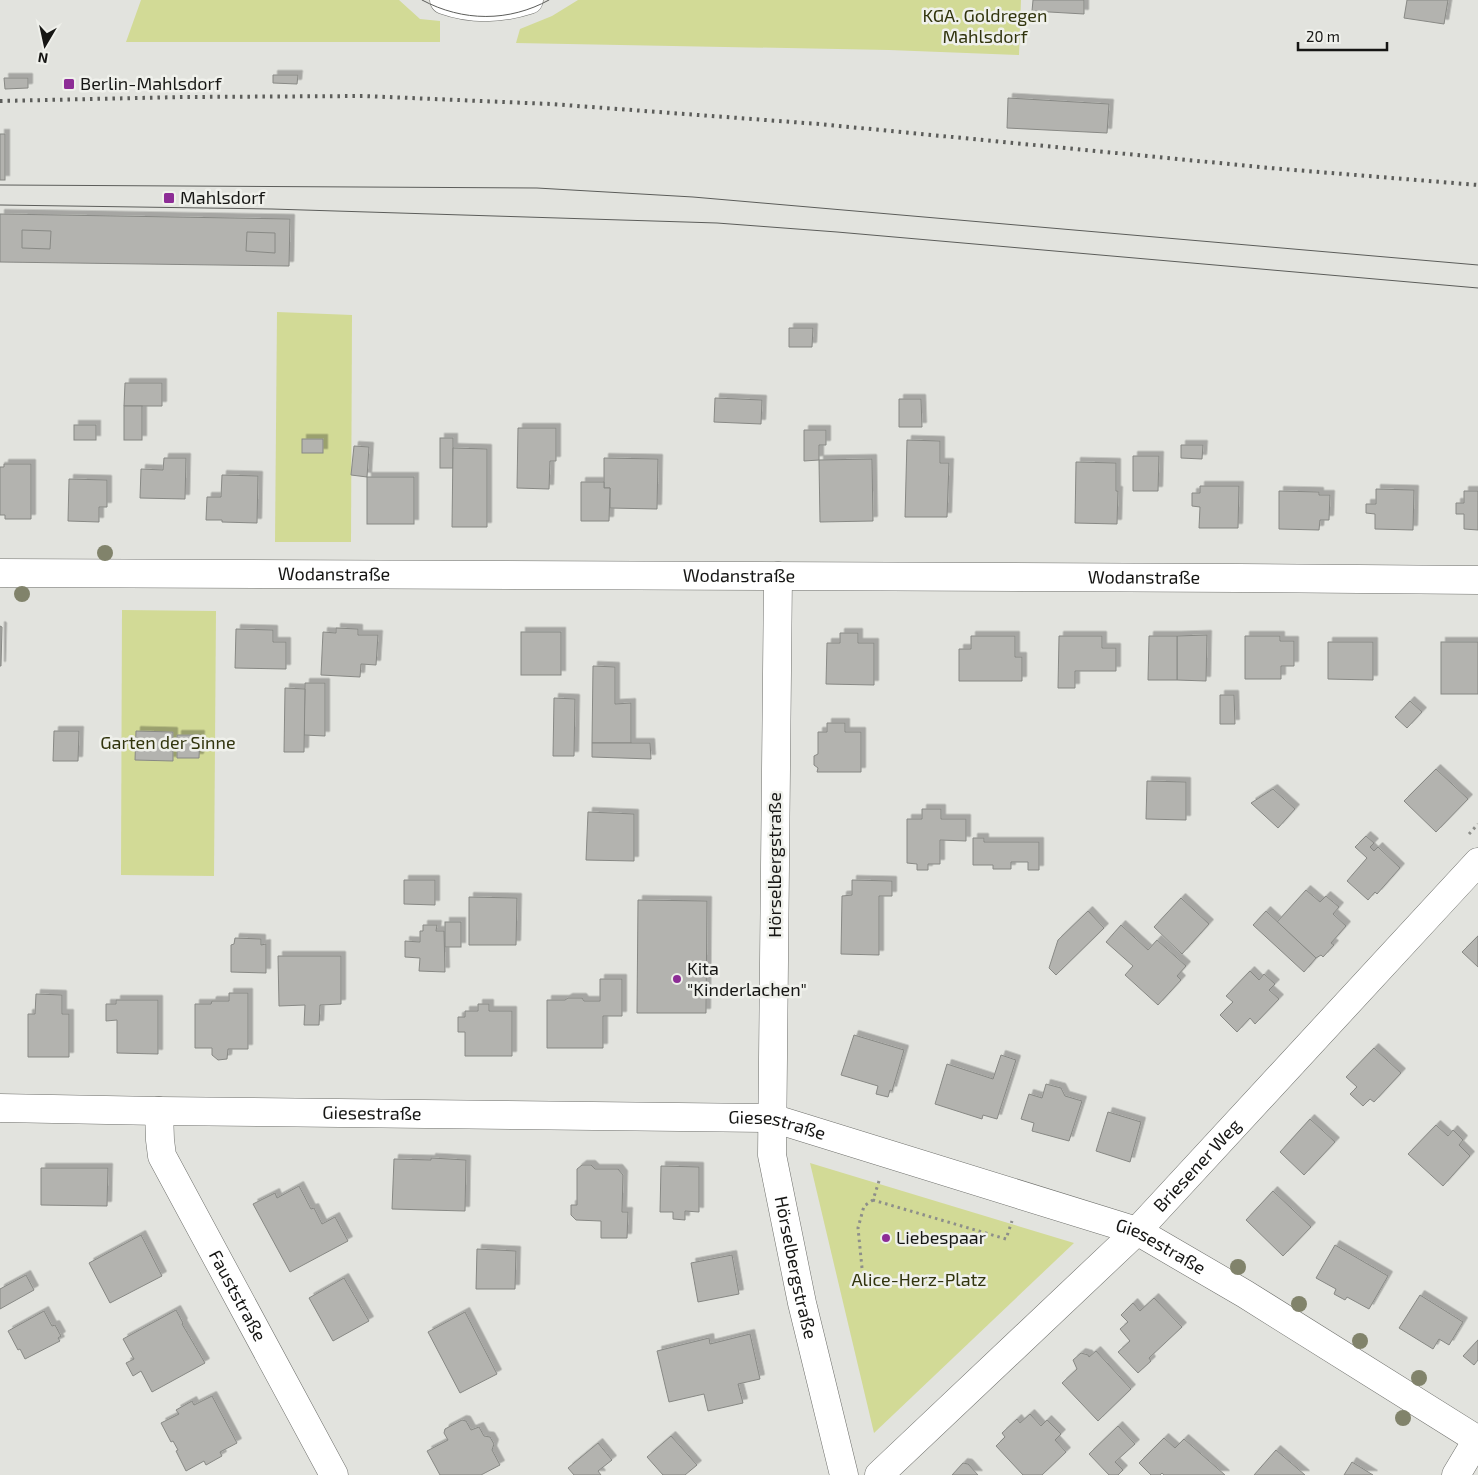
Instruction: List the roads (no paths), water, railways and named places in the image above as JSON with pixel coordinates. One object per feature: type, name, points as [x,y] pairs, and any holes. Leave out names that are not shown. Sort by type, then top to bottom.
[{"type":"street","points":[[444,0],[485,8],[510,5],[529,0]]},
{"type":"street","name":"Wodanstraße","points":[[0,573],[1478,580]]},
{"type":"street","name":"Hörselbergstraße","points":[[778,576],[772,1155],[802,1303],[844,1475]]},
{"type":"street","name":"Briesener Weg","points":[[879,1475],[1137,1231],[1478,862]]},
{"type":"street","name":"Giesestraße","points":[[0,1108],[772,1118],[1137,1231],[1245,1294],[1478,1440]]},
{"type":"street","name":"Fauststraße","points":[[159,1111],[162,1156],[334,1475]]},
{"type":"street","points":[[1456,1475],[1478,1440]]},
{"type":"tram line","points":[[422,0],[454,12],[486,16],[518,12],[549,0]]},
{"type":"tram line","points":[[0,185],[537,188],[693,197],[1478,265]]},
{"type":"tram line","points":[[0,205],[272,209],[717,223],[1478,288]]},
{"type":"railway","points":[[0,101],[364,96],[551,104],[819,124],[1270,168],[1478,185]]},
{"type":"place","name":"Berlin-Mahlsdorf","points":[[69,84]]},
{"type":"place","name":"Mahlsdorf","points":[[169,198]]},
{"type":"place","name":"Kita \"Kinderlachen\"","points":[[677,979]]},
{"type":"place","name":"Liebespaar","points":[[886,1238]]},
{"type":"park label","name":"KGA. Goldregen Mahlsdorf","points":[[985,26]]},
{"type":"park label","name":"Garten der Sinne","points":[[168,743]]},
{"type":"park label","name":"Alice-Herz-Platz","points":[[919,1280]]}]
